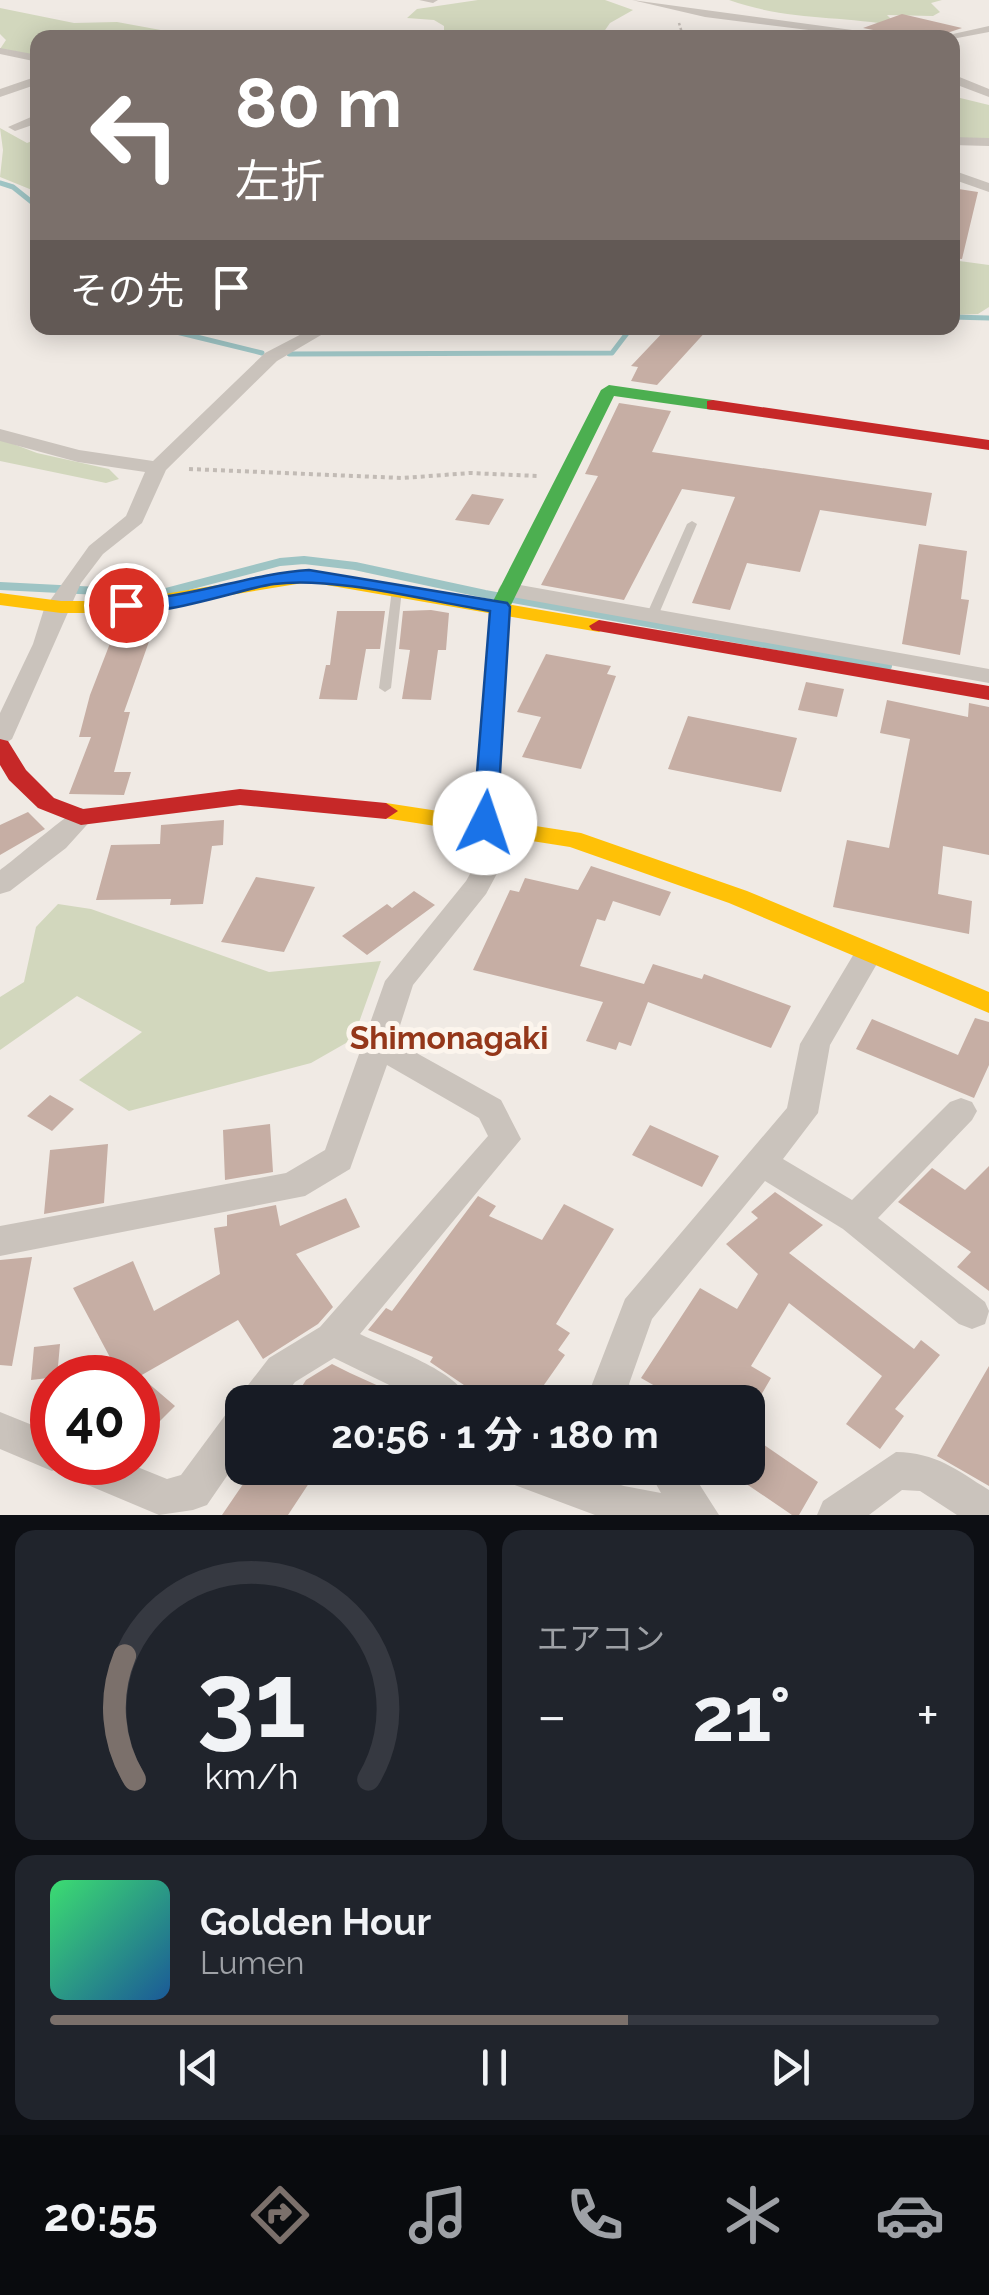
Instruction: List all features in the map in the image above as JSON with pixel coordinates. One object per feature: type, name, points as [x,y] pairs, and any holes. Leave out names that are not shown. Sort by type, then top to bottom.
[{"type":"street","points":[[424,0],[433,0]]},
{"type":"street","points":[[637,0],[704,14],[839,30]]},
{"type":"street","points":[[960,34],[989,29]]},
{"type":"street","points":[[960,45],[971,46]]},
{"type":"street","points":[[0,51],[30,57]]},
{"type":"street","points":[[0,60],[18,54]]},
{"type":"street","points":[[960,81],[989,93]]},
{"type":"street","points":[[0,93],[30,83]]},
{"type":"street","points":[[14,127],[30,121]]},
{"type":"street","points":[[960,141],[989,142]]},
{"type":"street","points":[[960,177],[989,188]]},
{"type":"street","points":[[312,335],[271,357],[158,468],[135,519],[96,550],[63,595],[0,743],[17,775],[46,803],[81,817],[260,797],[497,825],[573,839],[738,896],[989,1004]]},
{"type":"street","points":[[0,1241],[292,1186],[338,1159],[400,981],[476,887],[497,825],[505,598],[609,390],[989,445]]},
{"type":"street","points":[[0,435],[78,456],[158,468]]},
{"type":"street","points":[[0,598],[63,595],[162,603],[273,578],[309,576],[398,590],[652,616],[989,676]]},
{"type":"street","points":[[505,598],[989,694]]},
{"type":"street","points":[[0,884],[57,842],[81,817]]},
{"type":"street","points":[[610,1385],[638,1310],[802,1113],[816,1044],[868,955]]},
{"type":"street","points":[[271,1385],[282,1370],[334,1340],[505,1139],[490,1109],[378,1046]]},
{"type":"street","points":[[855,1219],[961,1111]]},
{"type":"street","points":[[761,1162],[855,1219],[972,1314]]},
{"type":"street","points":[[334,1340],[428,1385]]},
{"type":"street","points":[[0,1430],[30,1443]]},
{"type":"street","points":[[134,1485],[168,1499],[193,1491],[225,1447]]},
{"type":"street","points":[[837,1515],[896,1471],[924,1472],[989,1512]]},
{"type":"street","points":[[565,1485],[624,1506],[671,1515]]},
{"type":"street","points":[[678,1485],[700,1515]]},
{"type":"lane","points":[[652,616],[692,524]]},
{"type":"lane","points":[[385,688],[398,590]]},
{"type":"path","points":[[158,468],[403,478],[470,473],[565,477]]},
{"type":"green space","points":[[478,0],[605,0],[633,10],[605,30],[444,30],[434,20],[407,18],[417,9]]},
{"type":"green space","points":[[729,0],[942,0],[931,3],[940,12],[933,16],[887,15],[898,26],[793,15]]},
{"type":"green space","points":[[0,8],[74,23],[117,22],[161,30],[30,30],[30,55],[0,49],[6,40],[0,34]]},
{"type":"green space","points":[[960,98],[989,105],[989,139],[960,138]]},
{"type":"green space","points":[[0,128],[30,142],[30,189],[0,177]]},
{"type":"green space","points":[[960,261],[989,265],[989,307],[978,314],[960,315]]},
{"type":"green space","points":[[0,439],[37,453],[109,469],[119,479],[106,483],[0,461]]},
{"type":"green space","points":[[58,904],[91,909],[269,972],[381,961],[353,1039],[311,1063],[129,1111],[79,1080],[142,1032],[77,996],[0,1050],[0,997],[24,982],[36,927]]},
{"type":"building","points":[[902,14],[962,28],[873,30],[863,28]]},
{"type":"building","points":[[960,189],[978,192],[960,259]]},
{"type":"building","points":[[660,335],[703,335],[657,385],[631,381],[638,367],[631,366]]},
{"type":"building","points":[[619,403],[671,411],[652,452],[932,493],[926,526],[820,510],[800,572],[747,563],[730,610],[692,603],[735,497],[682,489],[624,600],[541,585],[598,476],[585,474]]},
{"type":"building","points":[[472,494],[504,499],[489,525],[455,520]]},
{"type":"building","points":[[919,544],[967,551],[961,599],[969,600],[960,655],[902,644]]},
{"type":"building","points":[[337,611],[385,611],[380,649],[366,649],[357,700],[319,699],[326,665],[330,665]]},
{"type":"building","points":[[403,611],[449,613],[446,650],[438,650],[431,700],[402,699],[410,650],[399,649]]},
{"type":"building","points":[[114,633],[152,633],[124,712],[130,712],[114,772],[131,772],[124,795],[69,794],[91,737],[79,737],[90,695]]},
{"type":"building","points":[[546,654],[611,666],[607,674],[616,676],[581,769],[522,757],[541,717],[517,712]]},
{"type":"building","points":[[806,682],[844,689],[837,717],[798,710]]},
{"type":"building","points":[[887,700],[968,717],[969,703],[989,707],[989,855],[943,846],[938,894],[972,901],[969,934],[833,907],[847,840],[889,848],[910,739],[880,733]]},
{"type":"building","points":[[688,716],[797,738],[781,792],[668,769]]},
{"type":"building","points":[[28,812],[45,829],[0,855],[0,825]]},
{"type":"building","points":[[224,820],[223,845],[212,846],[203,904],[170,905],[171,899],[96,900],[111,845],[160,844],[161,825]]},
{"type":"building","points":[[591,866],[671,892],[660,916],[613,901],[605,921],[597,919],[580,966],[644,984],[653,964],[702,979],[704,974],[791,1006],[771,1048],[648,1002],[631,1046],[619,1042],[616,1050],[586,1041],[603,1002],[473,970],[510,890],[519,892],[525,878],[578,890]]},
{"type":"building","points":[[256,877],[315,887],[284,952],[221,942]]},
{"type":"building","points":[[414,891],[435,905],[367,955],[342,936],[387,904],[392,908]]},
{"type":"building","points":[[975,1018],[989,1022],[989,1065],[974,1098],[856,1049],[872,1019],[958,1055]]},
{"type":"building","points":[[50,1095],[74,1109],[52,1131],[27,1116]]},
{"type":"building","points":[[270,1124],[273,1172],[225,1180],[223,1130]]},
{"type":"building","points":[[650,1125],[719,1156],[702,1187],[632,1155]]},
{"type":"building","points":[[108,1144],[104,1203],[44,1214],[50,1150]]},
{"type":"building","points":[[989,1166],[989,1291],[957,1267],[971,1252],[898,1202],[932,1168],[965,1190]]},
{"type":"building","points":[[775,1192],[823,1225],[789,1253],[914,1349],[921,1340],[940,1355],[895,1409],[904,1416],[880,1449],[846,1424],[882,1376],[789,1303],[751,1366],[771,1378],[765,1388],[765,1385],[653,1385],[641,1378],[700,1288],[737,1309],[758,1274],[726,1244],[758,1218],[751,1212]]},
{"type":"building","points":[[478,1196],[496,1206],[489,1216],[542,1240],[564,1204],[614,1229],[556,1324],[570,1333],[558,1350],[565,1355],[544,1385],[464,1385],[430,1362],[433,1357],[368,1330],[386,1308],[392,1311]]},
{"type":"building","points":[[346,1198],[360,1227],[296,1254],[333,1307],[318,1324],[263,1359],[238,1320],[160,1365],[160,1355],[109,1355],[73,1288],[133,1261],[154,1311],[220,1274],[214,1228],[227,1226],[227,1215],[276,1205],[280,1226]]},
{"type":"building","points":[[32,1257],[12,1366],[0,1365],[0,1260]]},
{"type":"building","points":[[60,1344],[59,1355],[33,1355],[34,1347]]},
{"type":"building","points":[[332,1364],[377,1385],[303,1385]]},
{"type":"building","points":[[989,1366],[989,1486],[937,1456]]},
{"type":"building","points":[[160,1393],[175,1406],[160,1421]]},
{"type":"building","points":[[765,1446],[818,1482],[799,1515],[792,1515],[748,1485],[765,1485]]},
{"type":"building","points":[[242,1485],[308,1485],[288,1515],[222,1515]]},
{"type":"waterway","points":[[0,183],[13,187],[30,201]]},
{"type":"waterway","points":[[960,317],[989,318]]},
{"type":"waterway","points":[[189,335],[262,353]]},
{"type":"waterway","points":[[289,354],[612,353],[626,335]]},
{"type":"waterway","points":[[0,586],[158,594],[280,562],[304,560],[355,566],[485,594],[888,666]]},
{"type":"traffic: fast","points":[[485,823],[500,607],[609,390],[713,405]]},
{"type":"traffic: slow","points":[[0,599],[61,607],[122,607],[309,576],[599,626]]},
{"type":"traffic: slow","points":[[386,811],[573,839],[738,897],[989,1003]]},
{"type":"traffic: jam","points":[[713,405],[989,445]]},
{"type":"traffic: jam","points":[[599,626],[989,693]]},
{"type":"traffic: jam","points":[[0,746],[17,775],[46,803],[81,817],[240,797],[386,811]]},
{"type":"district","name":"Shimonagaki","points":[[449,1038]]},
{"type":"route","points":[[126,605],[162,603],[273,578],[309,576],[500,607],[485,823]]}]
